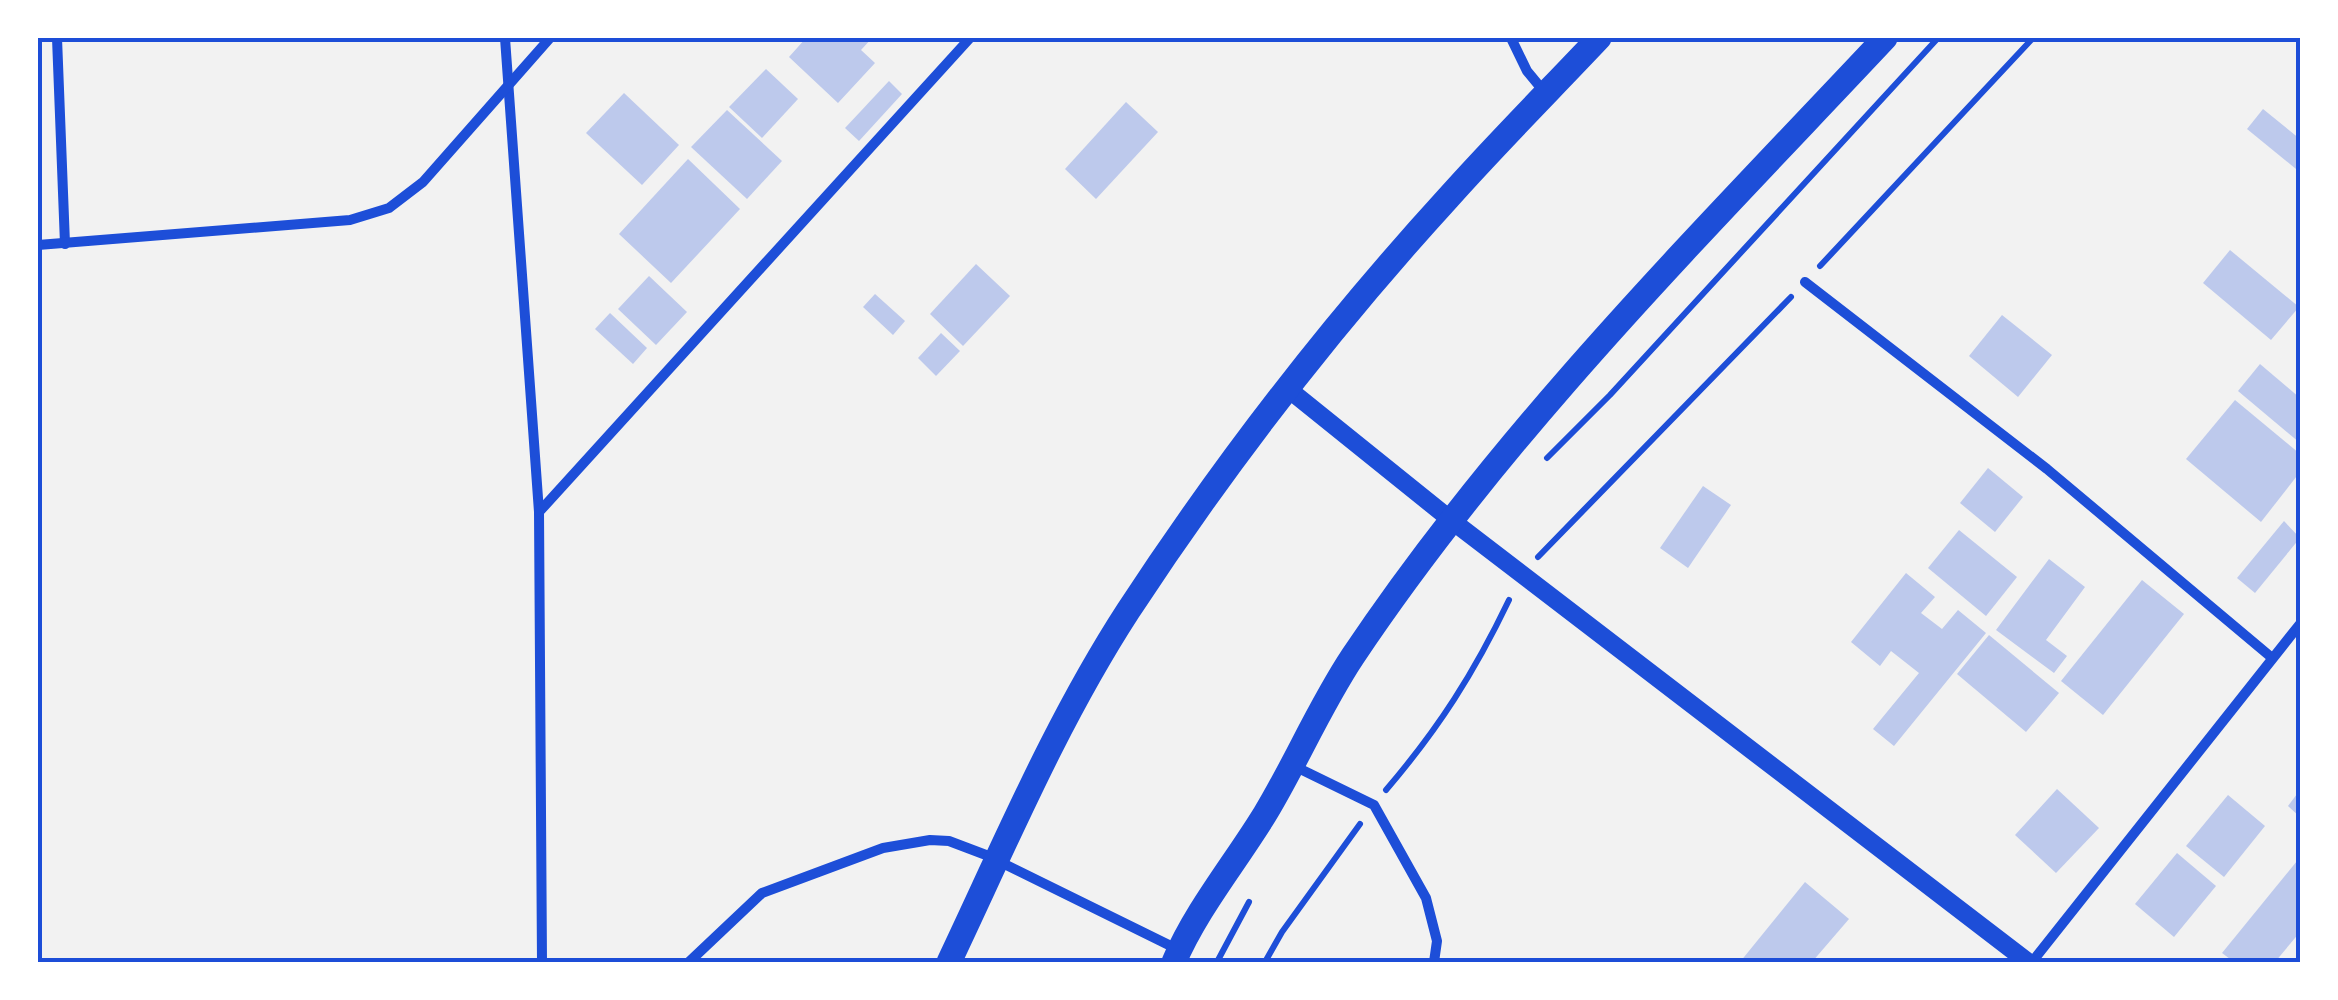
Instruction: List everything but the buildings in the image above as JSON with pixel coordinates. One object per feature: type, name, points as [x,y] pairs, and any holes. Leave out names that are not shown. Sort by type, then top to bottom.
[{"type":"main road","points":[[949,962],[1027,791],[1126,614],[1287,388],[1447,198],[1599,38]]},
{"type":"main road","points":[[1176,956],[1267,810],[1352,658],[1451,520],[1573,370],[1885,38]]},
{"type":"street","points":[[57,38],[65,244]]},
{"type":"street","points":[[504,38],[539,512],[542,962]]},
{"type":"street","points":[[38,245],[350,220],[388,208],[423,182],[550,38]]},
{"type":"street","points":[[539,512],[970,38]]},
{"type":"street","points":[[1511,38],[1528,71],[1547,94]]},
{"type":"street","points":[[1805,282],[2047,468],[2272,656]]},
{"type":"street","points":[[1287,388],[1451,520],[2030,962],[2300,624]]},
{"type":"street","points":[[1290,764],[1374,805],[1426,898],[1437,941],[1434,962]]},
{"type":"street","points":[[689,962],[762,893],[882,848],[949,841],[997,860],[1176,956]]},
{"type":"path","points":[[1540,465],[1610,395],[1938,38]]},
{"type":"path","points":[[1265,962],[1282,932],[1374,805],[1441,722],[1476,666],[1523,572],[1805,282],[2032,38]]},
{"type":"path","points":[[1216,962],[1254,893]]}]
